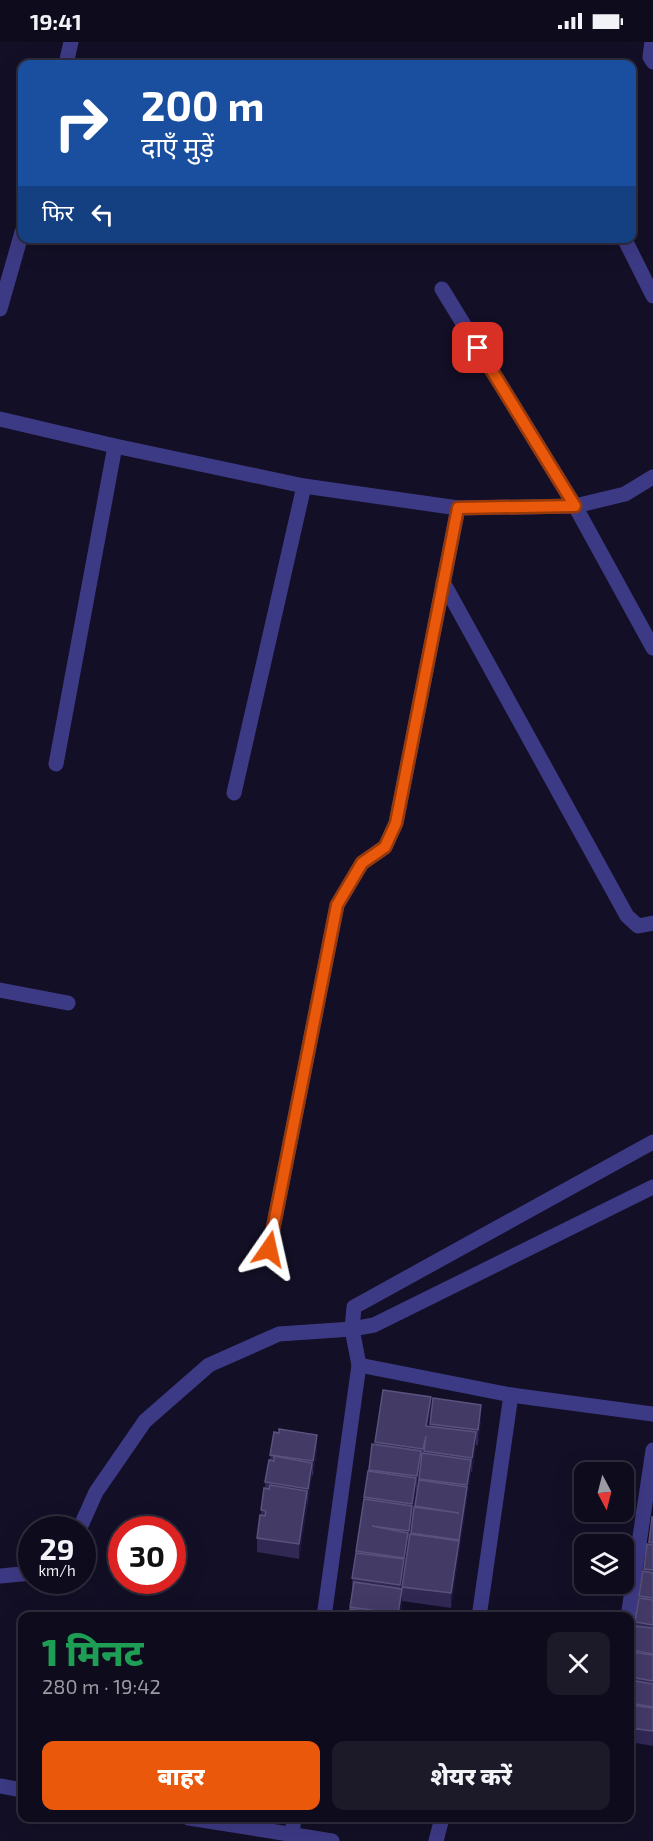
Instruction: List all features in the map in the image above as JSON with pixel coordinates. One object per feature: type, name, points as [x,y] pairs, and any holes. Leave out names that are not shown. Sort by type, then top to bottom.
[{"type":"street","points":[[67,60],[71,42]]},
{"type":"street","points":[[652,42],[650,57],[653,62]]},
{"type":"street","points":[[0,309],[19,243]]},
{"type":"street","points":[[626,243],[653,296]]},
{"type":"street","points":[[442,289],[575,506],[653,648]]},
{"type":"street","points":[[0,419],[304,486],[458,508],[575,506],[625,494],[653,477]]},
{"type":"street","points":[[56,764],[115,446]]},
{"type":"street","points":[[234,793],[304,486]]},
{"type":"street","points":[[269,1249],[337,905],[362,863],[385,847],[396,823],[458,508]]},
{"type":"street","points":[[443,582],[627,916],[638,926],[653,922]]},
{"type":"street","points":[[0,990],[68,1003]]},
{"type":"street","points":[[325,1612],[359,1365],[352,1329],[354,1307],[653,1142]]},
{"type":"street","points":[[85,1516],[96,1492],[144,1421],[209,1365],[279,1334],[352,1329],[374,1325],[653,1187]]},
{"type":"street","points":[[359,1365],[511,1395],[653,1414]]},
{"type":"street","points":[[480,1612],[511,1395]]},
{"type":"street","points":[[629,1612],[653,1450]]},
{"type":"street","points":[[0,1576],[18,1574]]},
{"type":"street","points":[[0,1786],[18,1789]]},
{"type":"street","points":[[213,1822],[332,1841]]},
{"type":"street","points":[[292,1835],[294,1822]]},
{"type":"street","points":[[436,1841],[441,1822]]},
{"type":"building","points":[[383,1390],[431,1397],[426,1426],[476,1432],[472,1458],[424,1451],[426,1436],[423,1449],[375,1442]]},
{"type":"building","points":[[433,1398],[481,1405],[478,1430],[430,1424]]},
{"type":"building","points":[[279,1429],[317,1435],[313,1461],[270,1455],[274,1432],[279,1433]]},
{"type":"building","points":[[372,1444],[421,1451],[417,1476],[369,1470]]},
{"type":"building","points":[[422,1453],[471,1460],[467,1485],[419,1479]]},
{"type":"building","points":[[274,1456],[312,1463],[308,1489],[265,1482],[269,1460],[274,1461]]},
{"type":"building","points":[[368,1471],[416,1478],[412,1504],[364,1497]]},
{"type":"building","points":[[419,1480],[467,1487],[459,1540],[411,1533],[414,1507],[459,1513],[415,1506]]},
{"type":"building","points":[[270,1485],[307,1491],[299,1544],[257,1538],[260,1515],[265,1516],[266,1511],[261,1510],[264,1488],[269,1489]]},
{"type":"building","points":[[364,1499],[412,1506],[409,1531],[372,1526],[408,1533],[404,1558],[356,1551]]},
{"type":"building","points":[[653,1517],[653,1543],[649,1542]]},
{"type":"building","points":[[410,1534],[459,1541],[451,1593],[402,1587]]},
{"type":"building","points":[[647,1544],[653,1545],[653,1570],[644,1569]]},
{"type":"building","points":[[356,1553],[404,1559],[400,1585],[352,1578]]},
{"type":"building","points":[[643,1571],[653,1573],[653,1598],[639,1596]]},
{"type":"building","points":[[354,1582],[402,1589],[398,1612],[350,1607]]},
{"type":"building","points":[[639,1598],[653,1600],[653,1625],[635,1622]]},
{"type":"building","points":[[350,1609],[371,1612],[350,1612]]},
{"type":"building","points":[[635,1626],[653,1628],[653,1654],[634,1651]]},
{"type":"building","points":[[634,1653],[653,1655],[653,1681],[634,1678]]},
{"type":"building","points":[[634,1681],[653,1684],[653,1707],[634,1704]]},
{"type":"building","points":[[634,1706],[653,1708],[653,1731],[634,1729]]},
{"type":"route","points":[[269,1249],[337,905],[362,863],[385,847],[396,823],[458,508],[575,506],[478,348]]}]
